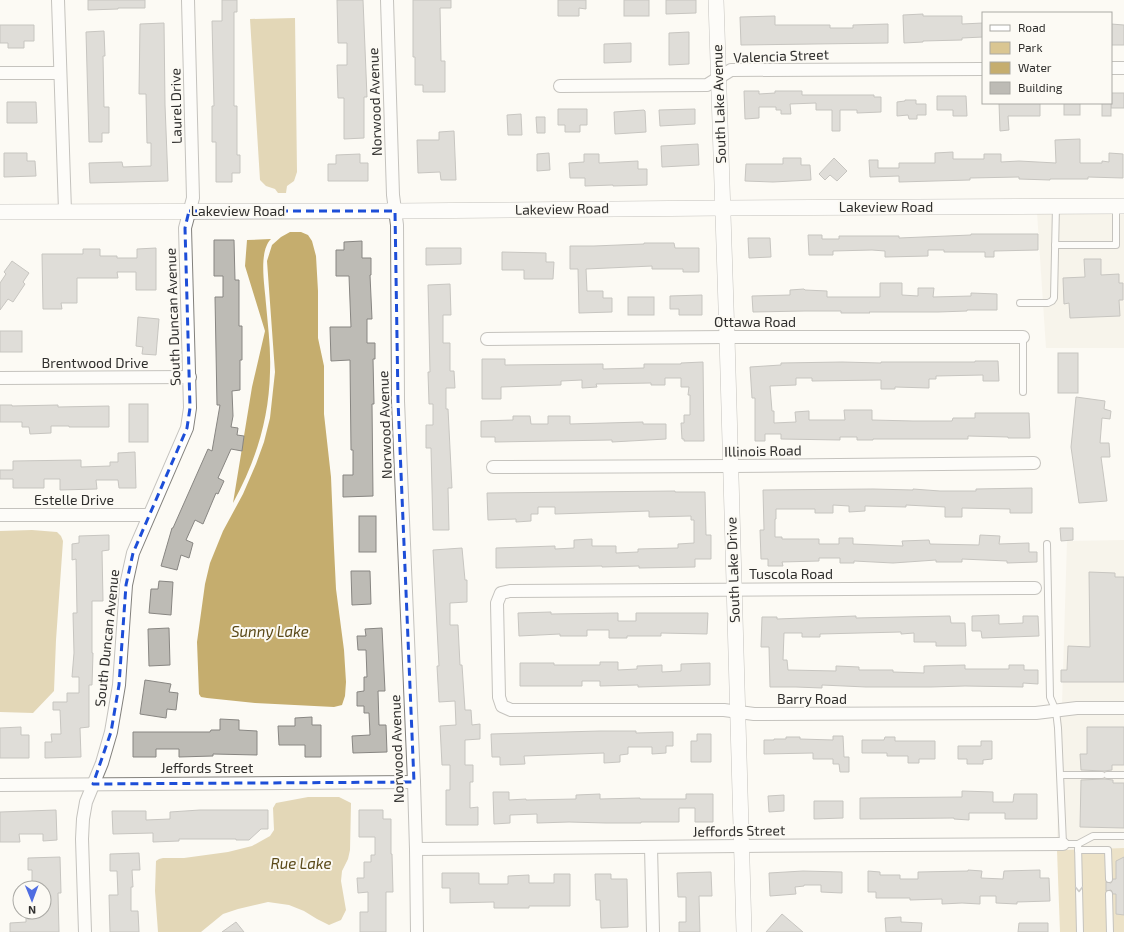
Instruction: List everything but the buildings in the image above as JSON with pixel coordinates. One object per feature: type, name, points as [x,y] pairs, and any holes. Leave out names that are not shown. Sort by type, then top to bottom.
[{"type":"street","points":[[58,0],[65,211]]},
{"type":"street","name":"Laurel Drive","points":[[188,0],[194,198],[189,212]]},
{"type":"street","name":"Norwood Avenue","points":[[387,0],[393,187],[397,225],[398,400],[414,782],[417,932]]},
{"type":"street","name":"South Lake Avenue","points":[[716,0],[723,208]]},
{"type":"street","points":[[1112,68],[1124,68]]},
{"type":"street","name":"Valencia Street","points":[[560,86],[707,85],[731,70],[982,69]]},
{"type":"street","points":[[0,73],[60,72]]},
{"type":"street","name":"Lakeview Road","points":[[0,212],[1120,206]]},
{"type":"street","name":"South Lake Drive","points":[[723,208],[744,932]]},
{"type":"street","name":"South Duncan Avenue","points":[[85,932],[82,839],[83,819],[86,802],[102,763],[111,732],[119,685],[126,585],[133,553],[148,515],[187,428],[190,408],[185,228],[189,212]]},
{"type":"street","name":"Ottawa Road","points":[[487,340],[727,337],[1023,337]]},
{"type":"street","name":"Brentwood Drive","points":[[0,378],[190,377]]},
{"type":"street","name":"Illinois Road","points":[[492,467],[1034,463]]},
{"type":"street","name":"Estelle Drive","points":[[0,515],[148,515]]},
{"type":"street","name":"Tuscola Road","points":[[502,706],[499,696],[497,603],[501,593],[510,591],[1035,588]]},
{"type":"street","name":"Barry Road","points":[[502,706],[511,710],[724,710],[754,714],[1028,713],[1077,708],[1124,708]]},
{"type":"street","name":"Jeffords Street","points":[[0,785],[414,782]]},
{"type":"street","name":"Jeffords Street","points":[[416,850],[1063,844]]},
{"type":"street","points":[[651,847],[653,932]]},
{"type":"lane","points":[[1020,303],[1048,303],[1054,298],[1056,206]]},
{"type":"lane","points":[[1116,244],[1120,206]]},
{"type":"lane","points":[[1055,245],[1124,244]]},
{"type":"lane","points":[[1023,337],[1023,392]]},
{"type":"lane","points":[[1046,544],[1050,697],[1056,711],[1058,728],[1063,844],[1108,850],[1109,880]]},
{"type":"lane","points":[[1061,775],[1124,775]]},
{"type":"lane","points":[[1078,847],[1093,836],[1124,836]]},
{"type":"lane","points":[[1078,847],[1080,932]]},
{"type":"lane","points":[[1109,894],[1110,932]]},
{"type":"highlighted area","points":[[189,211],[395,211],[398,401],[414,782],[93,784],[111,732],[119,685],[126,585],[133,553],[187,428],[190,408],[185,228]]},
{"type":"shaded area","points":[[1037,212],[1124,212],[1124,348],[1046,348]]},
{"type":"shaded area","points":[[1124,540],[1124,702],[1077,702],[1062,704],[1067,541]]},
{"type":"shaded area","points":[[1077,714],[1124,714],[1124,848],[1068,849],[1068,838],[1057,838],[1061,716]]},
{"type":"green space","points":[[1124,848],[1124,932],[1060,932],[1057,850]]},
{"type":"water","points":[[295,18],[297,172],[294,181],[287,186],[286,193],[278,193],[275,189],[266,186],[260,180],[250,19]]},
{"type":"water","name":"Sunny Lake","points":[[290,232],[301,232],[308,235],[312,241],[316,256],[318,338],[324,366],[324,414],[331,477],[336,589],[344,650],[346,682],[345,696],[342,705],[334,707],[255,703],[207,698],[201,697],[199,694],[197,642],[205,584],[210,563],[223,531],[243,494],[256,464],[264,442],[270,418],[275,372],[267,261],[272,245],[281,237]]},
{"type":"water","points":[[271,239],[267,245],[263,261],[270,355],[267,406],[255,455],[233,503],[252,387],[265,331],[245,266],[247,240]]},
{"type":"water","points":[[32,530],[57,532],[63,541],[54,691],[33,713],[0,712],[0,531]]},
{"type":"water","name":"Rue Lake","points":[[308,797],[339,797],[351,803],[350,850],[348,859],[342,871],[341,881],[346,910],[341,920],[329,925],[304,911],[289,905],[268,902],[223,914],[201,932],[158,932],[155,891],[156,861],[163,858],[184,858],[228,852],[252,846],[270,836],[274,830],[273,808],[276,803]]}]
